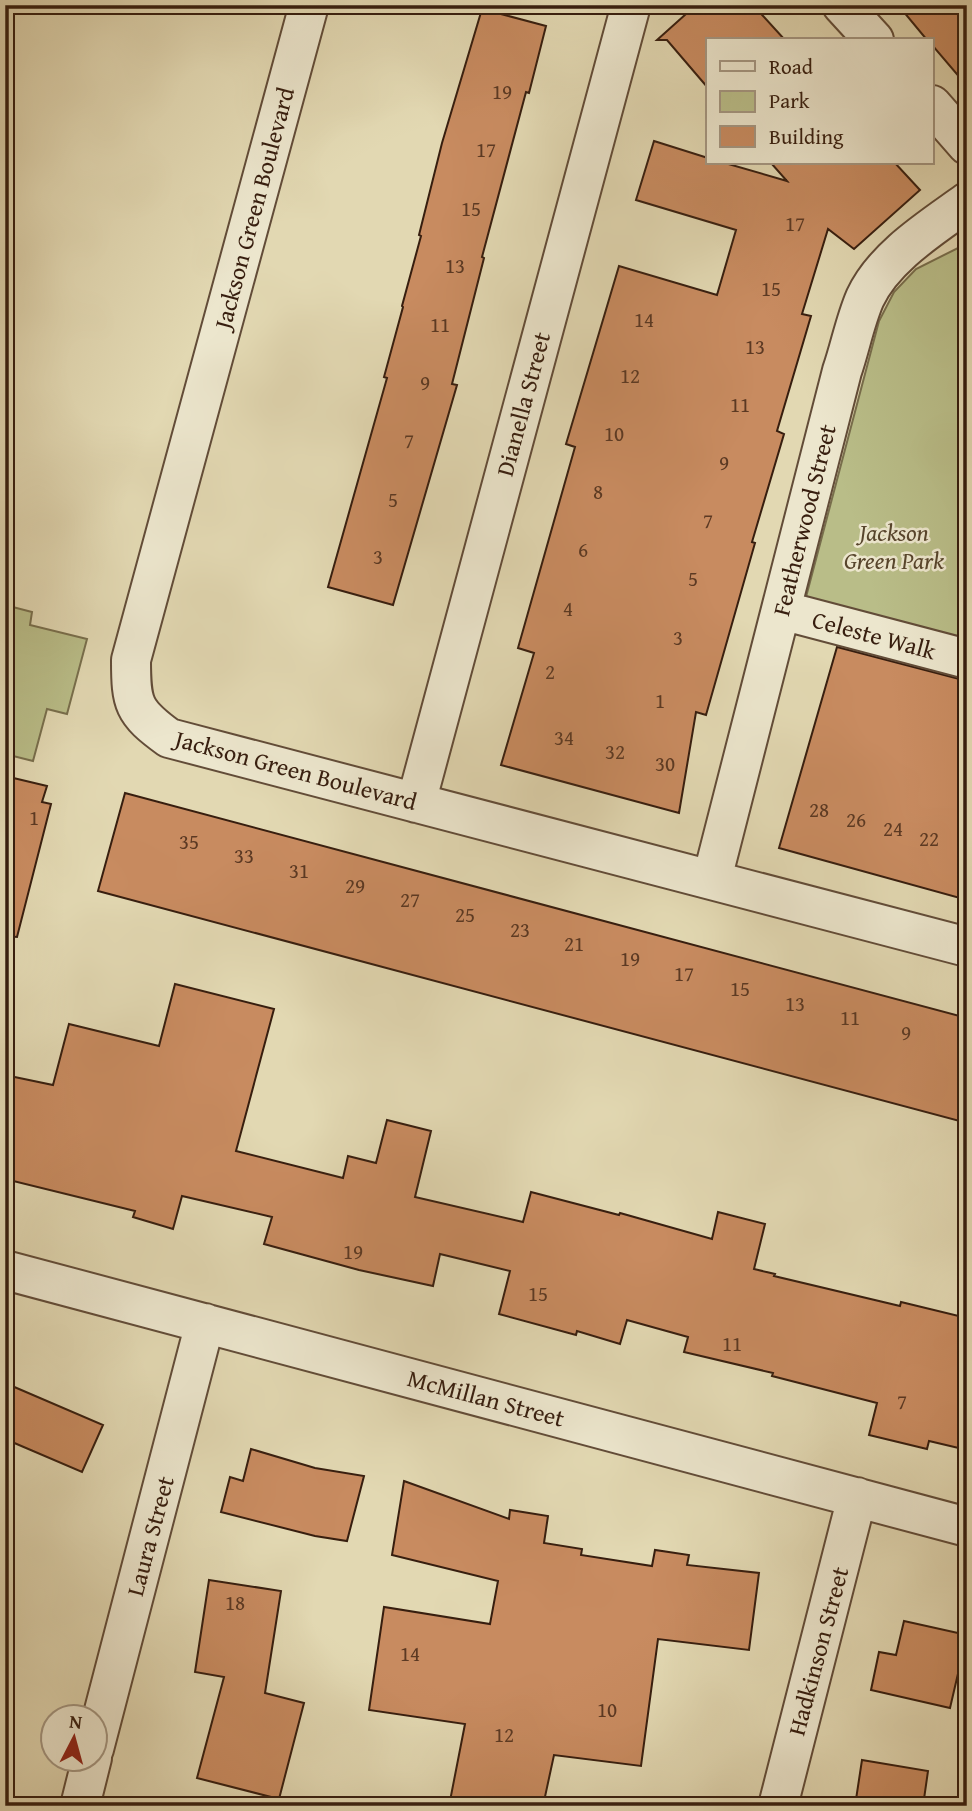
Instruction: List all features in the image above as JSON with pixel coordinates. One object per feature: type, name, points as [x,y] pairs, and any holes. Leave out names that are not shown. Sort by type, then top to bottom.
[{"type":"street","name":"Jackson Green Boulevard","points":[[309,5],[131,660],[131,691],[143,719],[169,738],[967,947]]},
{"type":"street","name":"Dianella Street","points":[[416,803],[631,5]]},
{"type":"street","points":[[842,5],[872,38]]},
{"type":"street","points":[[934,107],[967,145]]},
{"type":"street","name":"Featherwood Street","points":[[712,879],[842,371],[865,297],[888,264],[967,202]]},
{"type":"street","name":"Celeste Walk","points":[[781,610],[967,659]]},
{"type":"street","name":"McMillan Street","points":[[5,1270],[967,1527]]},
{"type":"street","name":"Laura Street","points":[[106,1702],[205,1323]]},
{"type":"street","name":"Hadkinson Street","points":[[778,1806],[857,1497]]},
{"type":"street","points":[[80,1806],[89,1772]]},
{"type":"green space","name":"Jackson Green Park","points":[[967,245],[967,640],[806,597],[879,321],[894,292],[916,269]]},
{"type":"green space","points":[[5,605],[32,612],[30,625],[87,639],[67,714],[47,709],[33,761],[5,754]]},
{"type":"building","points":[[696,5],[753,5],[783,38],[706,38],[706,86],[667,40],[657,40]]},
{"type":"building","points":[[898,5],[967,5],[967,86],[934,47],[934,38],[925,38]]},
{"type":"building","points":[[482,9],[546,26],[482,257],[484,258],[452,384],[457,385],[393,605],[328,587],[387,378],[384,377],[442,143]]},
{"type":"building","points":[[654,141],[706,157],[706,164],[728,164],[787,181],[772,164],[896,164],[920,190],[854,249],[828,229],[802,314],[811,316],[777,431],[784,434],[752,542],[755,543],[706,715],[696,712],[679,813],[501,765],[534,653],[518,648],[575,447],[566,444],[619,266],[717,295],[736,230],[636,200]]},
{"type":"building","points":[[837,647],[967,681],[967,900],[779,848]]},
{"type":"building","points":[[5,776],[47,786],[42,802],[51,804],[17,937],[5,936]]},
{"type":"building","points":[[125,793],[967,1018],[967,1123],[98,891]]},
{"type":"building","points":[[175,984],[274,1009],[236,1151],[343,1178],[348,1156],[376,1163],[387,1120],[431,1131],[415,1197],[523,1222],[531,1192],[712,1239],[718,1212],[765,1224],[754,1269],[900,1306],[901,1302],[967,1318],[967,1450],[929,1441],[927,1449],[869,1435],[877,1403],[772,1376],[773,1373],[684,1352],[688,1337],[627,1320],[620,1344],[577,1331],[576,1335],[499,1314],[510,1271],[440,1254],[433,1286],[359,1270],[264,1244],[272,1217],[182,1196],[173,1229],[133,1217],[135,1211],[5,1179],[5,1075],[53,1085],[69,1024],[159,1046]]},
{"type":"building","points":[[5,1383],[103,1425],[82,1472],[5,1439]]},
{"type":"building","points":[[251,1449],[315,1468],[364,1476],[347,1541],[315,1536],[221,1512],[230,1477],[243,1481]]},
{"type":"building","points":[[404,1481],[509,1519],[510,1510],[548,1516],[544,1543],[582,1549],[581,1555],[652,1566],[655,1550],[689,1555],[687,1565],[759,1573],[749,1650],[658,1639],[641,1766],[554,1755],[543,1806],[449,1806],[465,1724],[369,1710],[384,1607],[490,1624],[498,1581],[392,1555]]},
{"type":"building","points":[[209,1580],[281,1591],[265,1693],[304,1703],[279,1799],[197,1778],[224,1677],[195,1672]]},
{"type":"building","points":[[904,1621],[967,1635],[950,1708],[871,1690],[879,1652],[896,1655]]},
{"type":"building","points":[[862,1760],[928,1771],[923,1806],[855,1806]]}]
